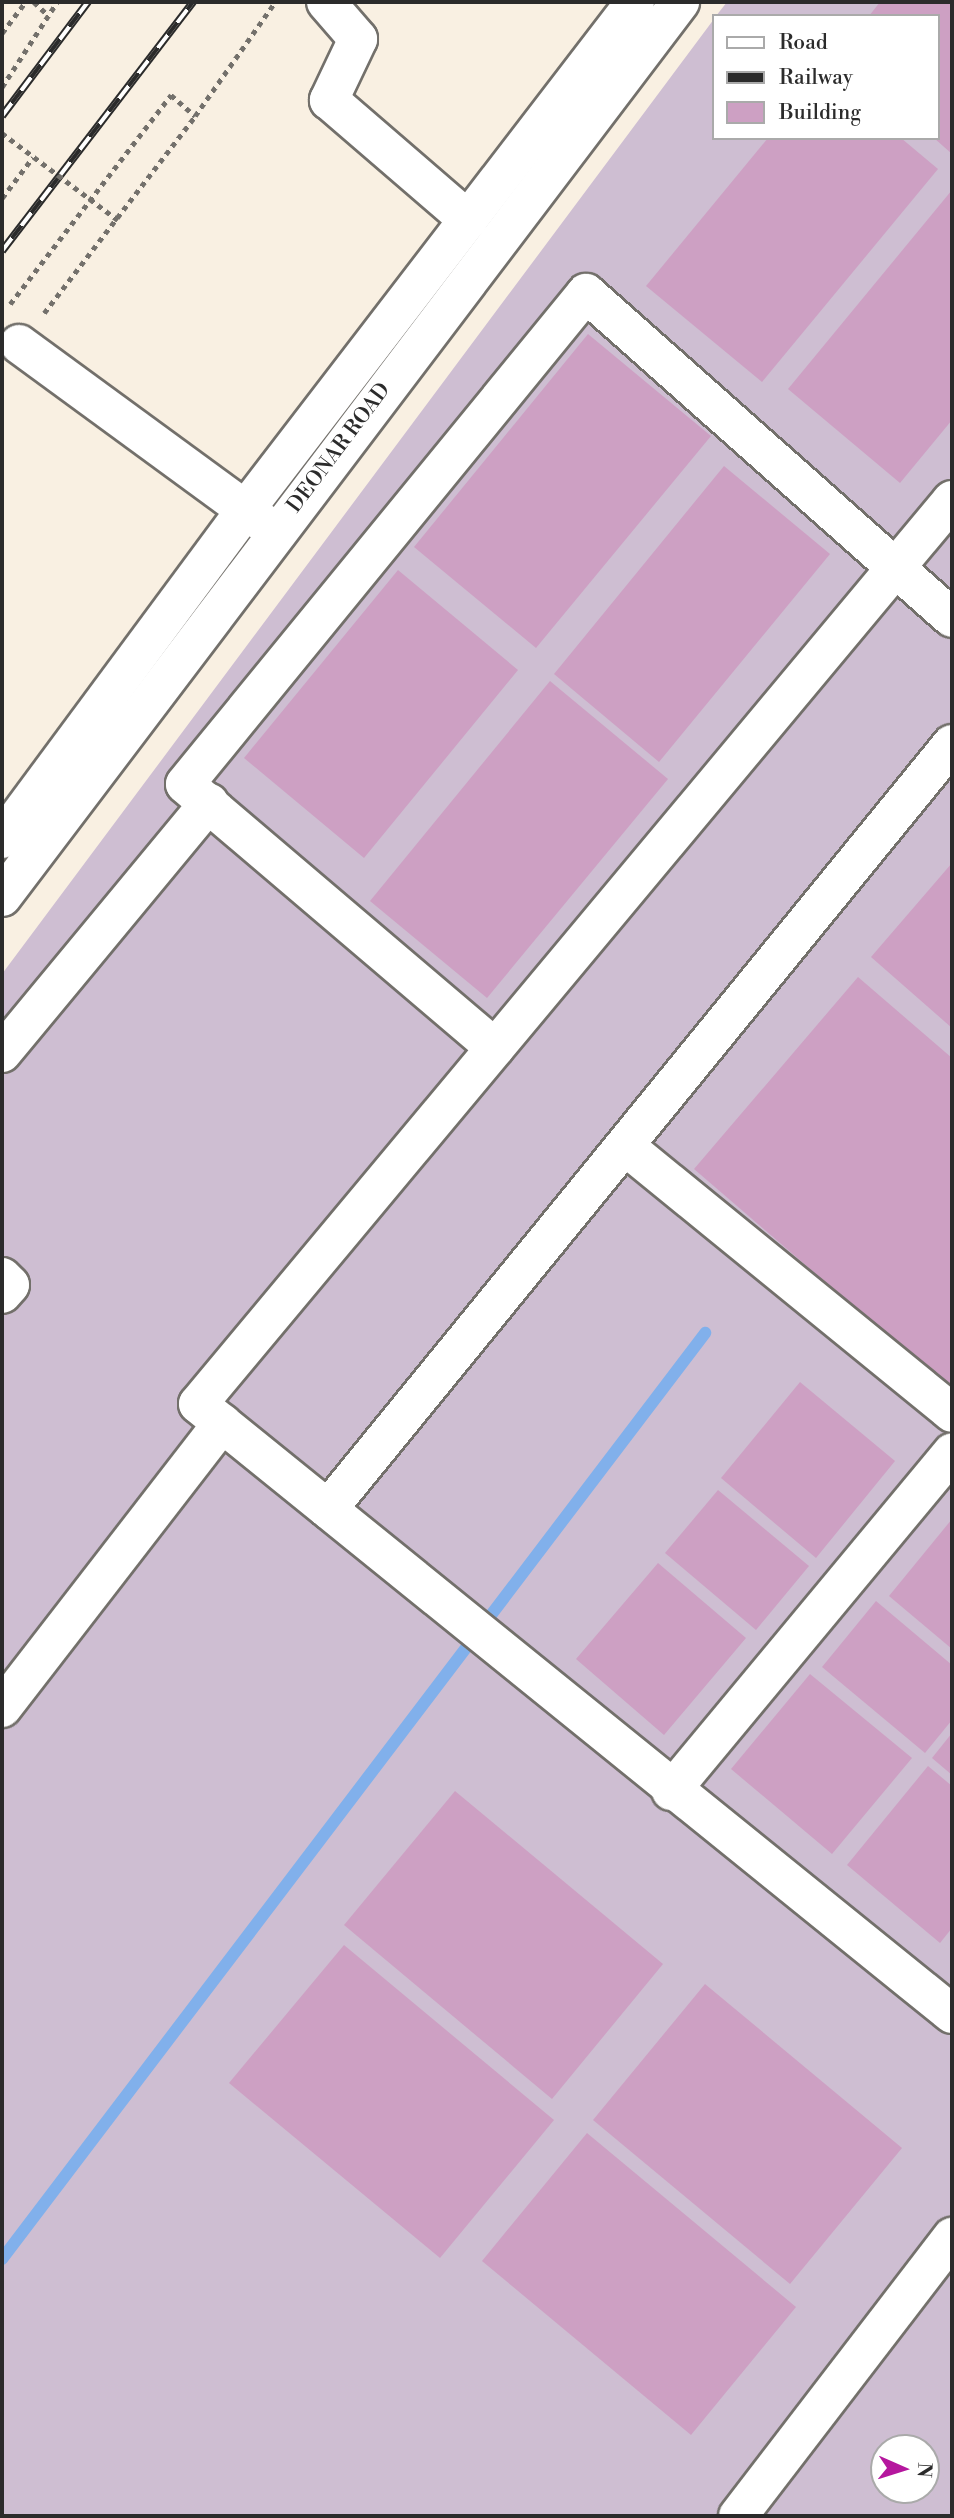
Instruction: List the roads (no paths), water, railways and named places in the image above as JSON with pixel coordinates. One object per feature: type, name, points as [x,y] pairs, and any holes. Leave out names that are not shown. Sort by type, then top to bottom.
[{"type":"street","points":[[326,2],[358,39],[329,100],[468,220]]},
{"type":"street","name":"DEONAR ROAD","points":[[2,897],[55,797],[260,520],[599,78],[635,2]]},
{"type":"street","name":"DEONAR ROAD","points":[[260,520],[468,220],[599,78],[680,2]]},
{"type":"street","points":[[495,1048],[184,784],[586,293],[952,618]]},
{"type":"street","points":[[11,330],[260,520]]},
{"type":"street","points":[[952,500],[198,1404],[671,1791],[952,2014]]},
{"type":"street","points":[[328,1509],[952,744]]},
{"type":"street","name":"DEONAR ROAD","points":[[2,839],[55,797]]},
{"type":"street","points":[[2,1053],[209,803]]},
{"type":"street","points":[[625,1146],[952,1413]]},
{"type":"street","points":[[2,1277],[10,1284],[2,1294]]},
{"type":"street","points":[[2,1707],[222,1423]]},
{"type":"street","points":[[671,1791],[952,1452]]},
{"type":"street","points":[[738,2516],[952,2237]]},
{"type":"waterway","points":[[2,2259],[705,1333]]},
{"type":"railway","points":[[2,116],[88,2]]},
{"type":"railway","points":[[2,251],[193,2]]}]
